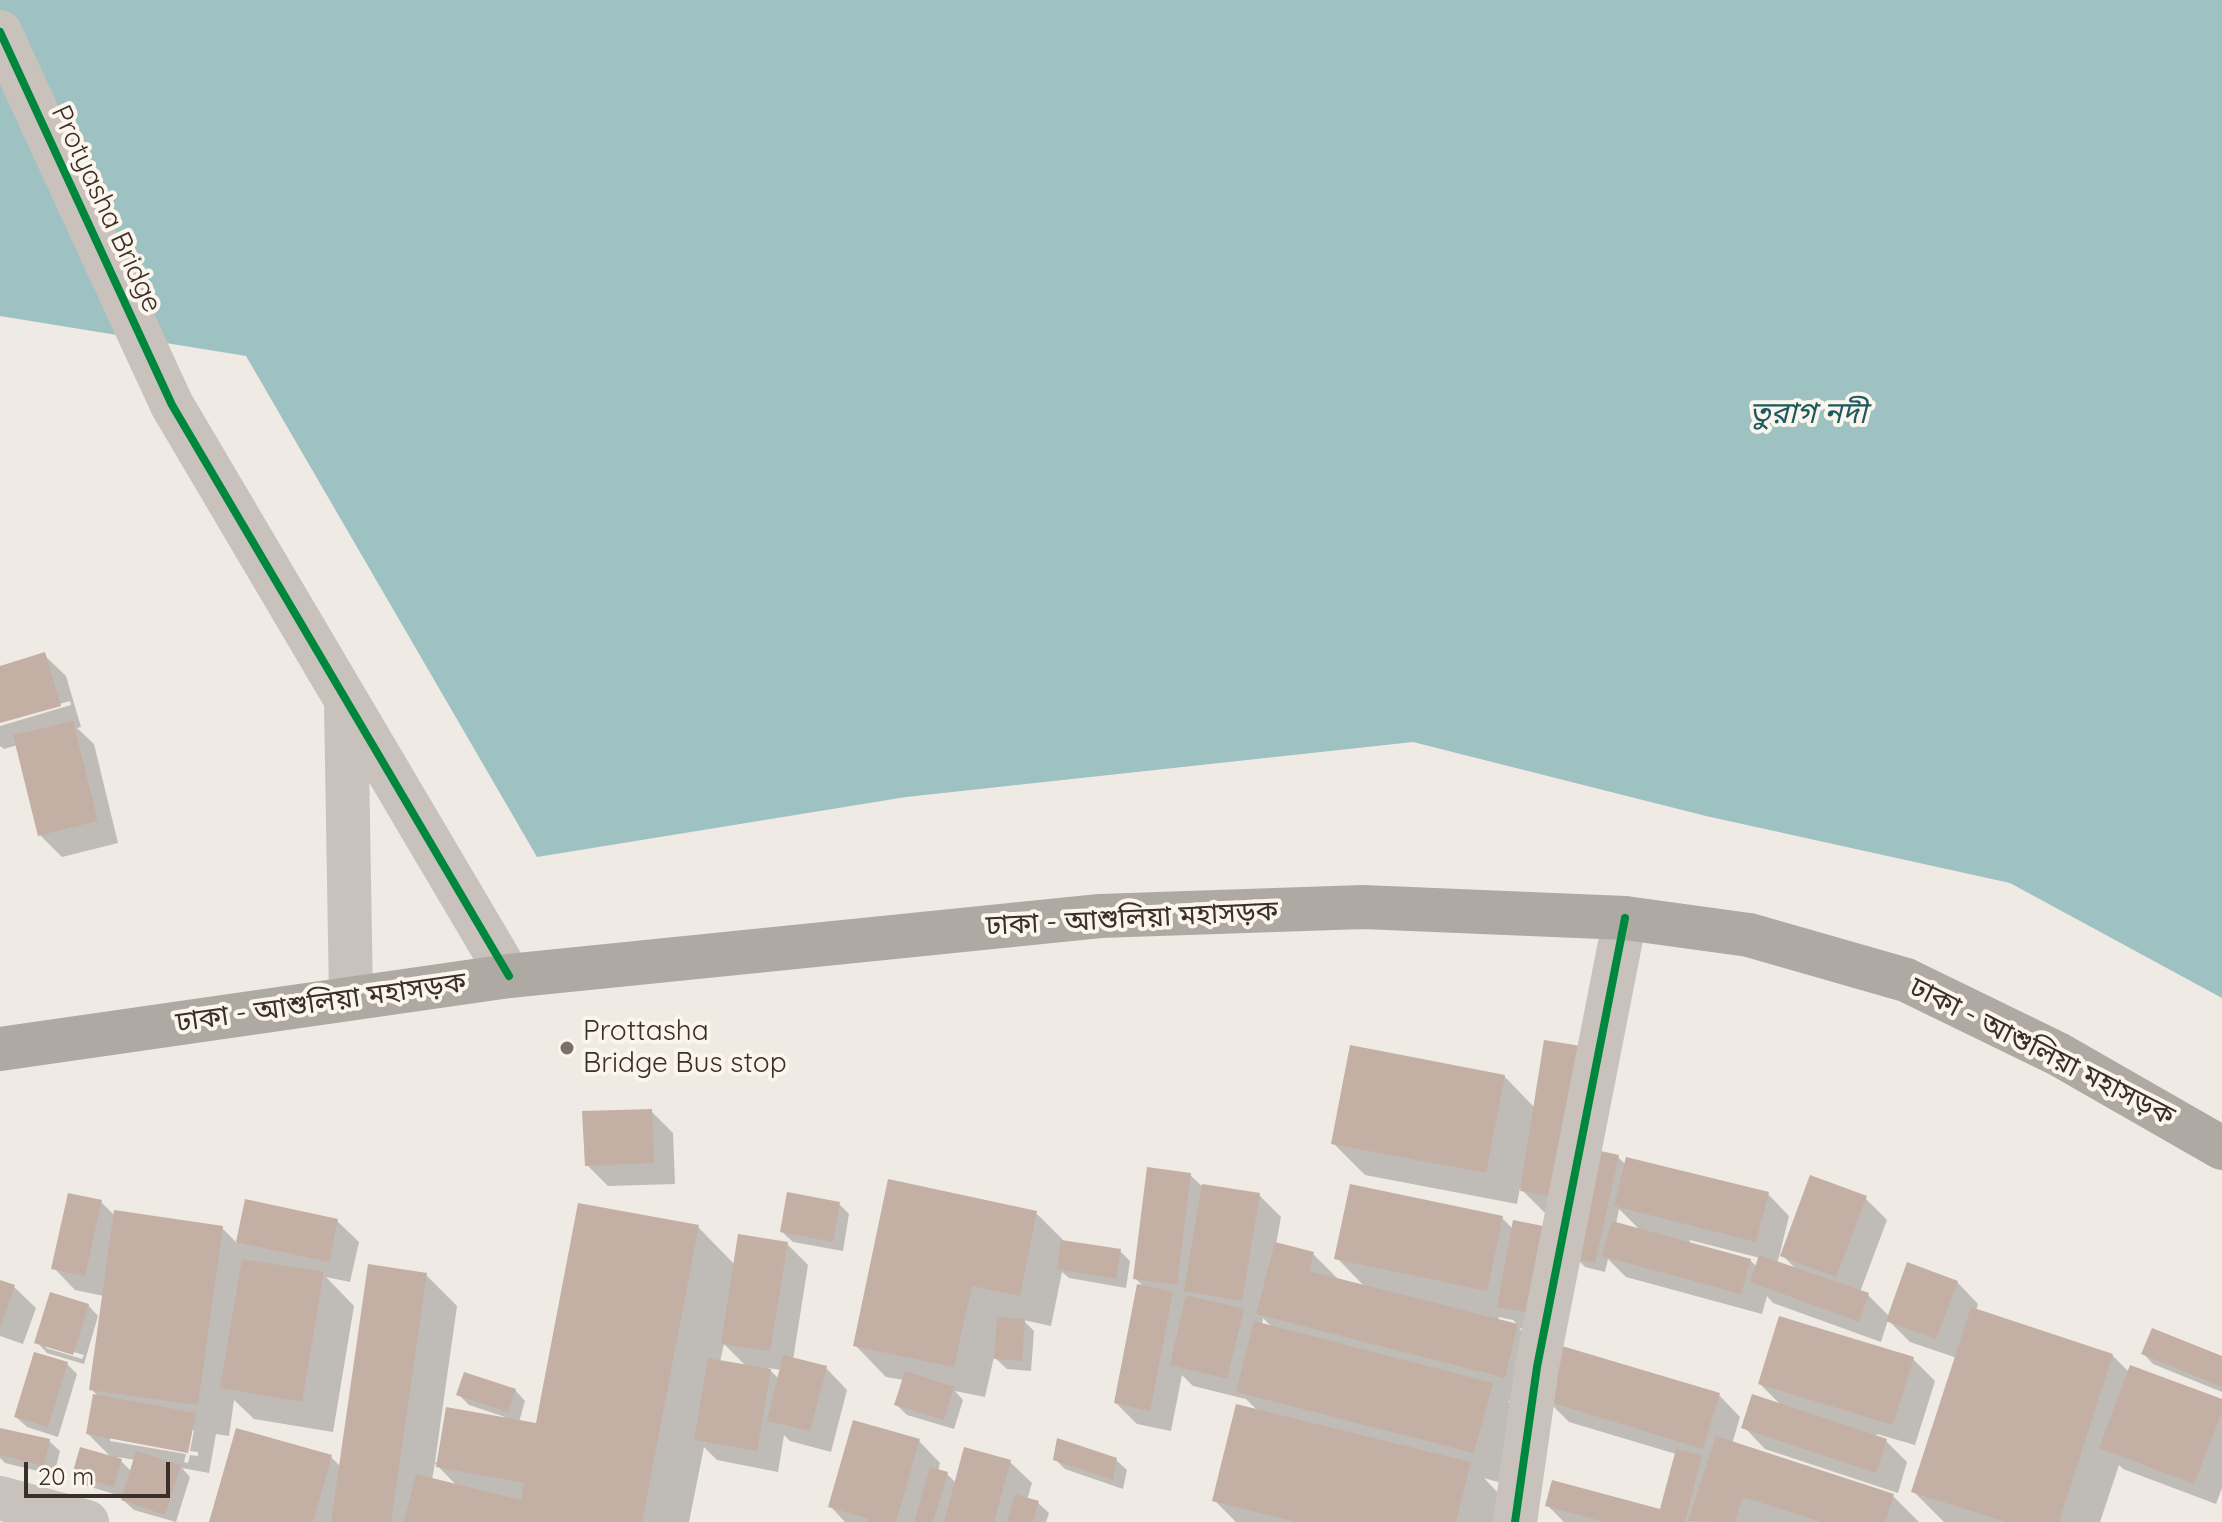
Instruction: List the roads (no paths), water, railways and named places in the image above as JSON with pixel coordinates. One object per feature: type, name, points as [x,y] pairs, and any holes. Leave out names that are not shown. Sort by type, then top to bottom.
[{"type":"highway","name":"ঢাকা - আশুলিয়া মহাসড়ক","points":[[0,1049],[509,976],[1100,916],[1363,907],[1625,918],[1749,935],[1906,980],[2058,1054],[2222,1148]]},
{"type":"street","name":"Protyasha Bridge","points":[[0,32],[172,405],[509,976]]},
{"type":"street","points":[[346,700],[351,998]]},
{"type":"street","points":[[1515,1522],[1537,1367],[1625,918]]},
{"type":"street","points":[[0,1498],[87,1522]]},
{"type":"water","name":"তুরাগ নদী","points":[[0,0],[2222,0],[2222,998],[2010,883],[1706,816],[1413,742],[906,797],[537,857],[246,356],[0,316]]},
{"type":"place","name":"Prottasha Bridge Bus stop","points":[[567,1048]]}]
